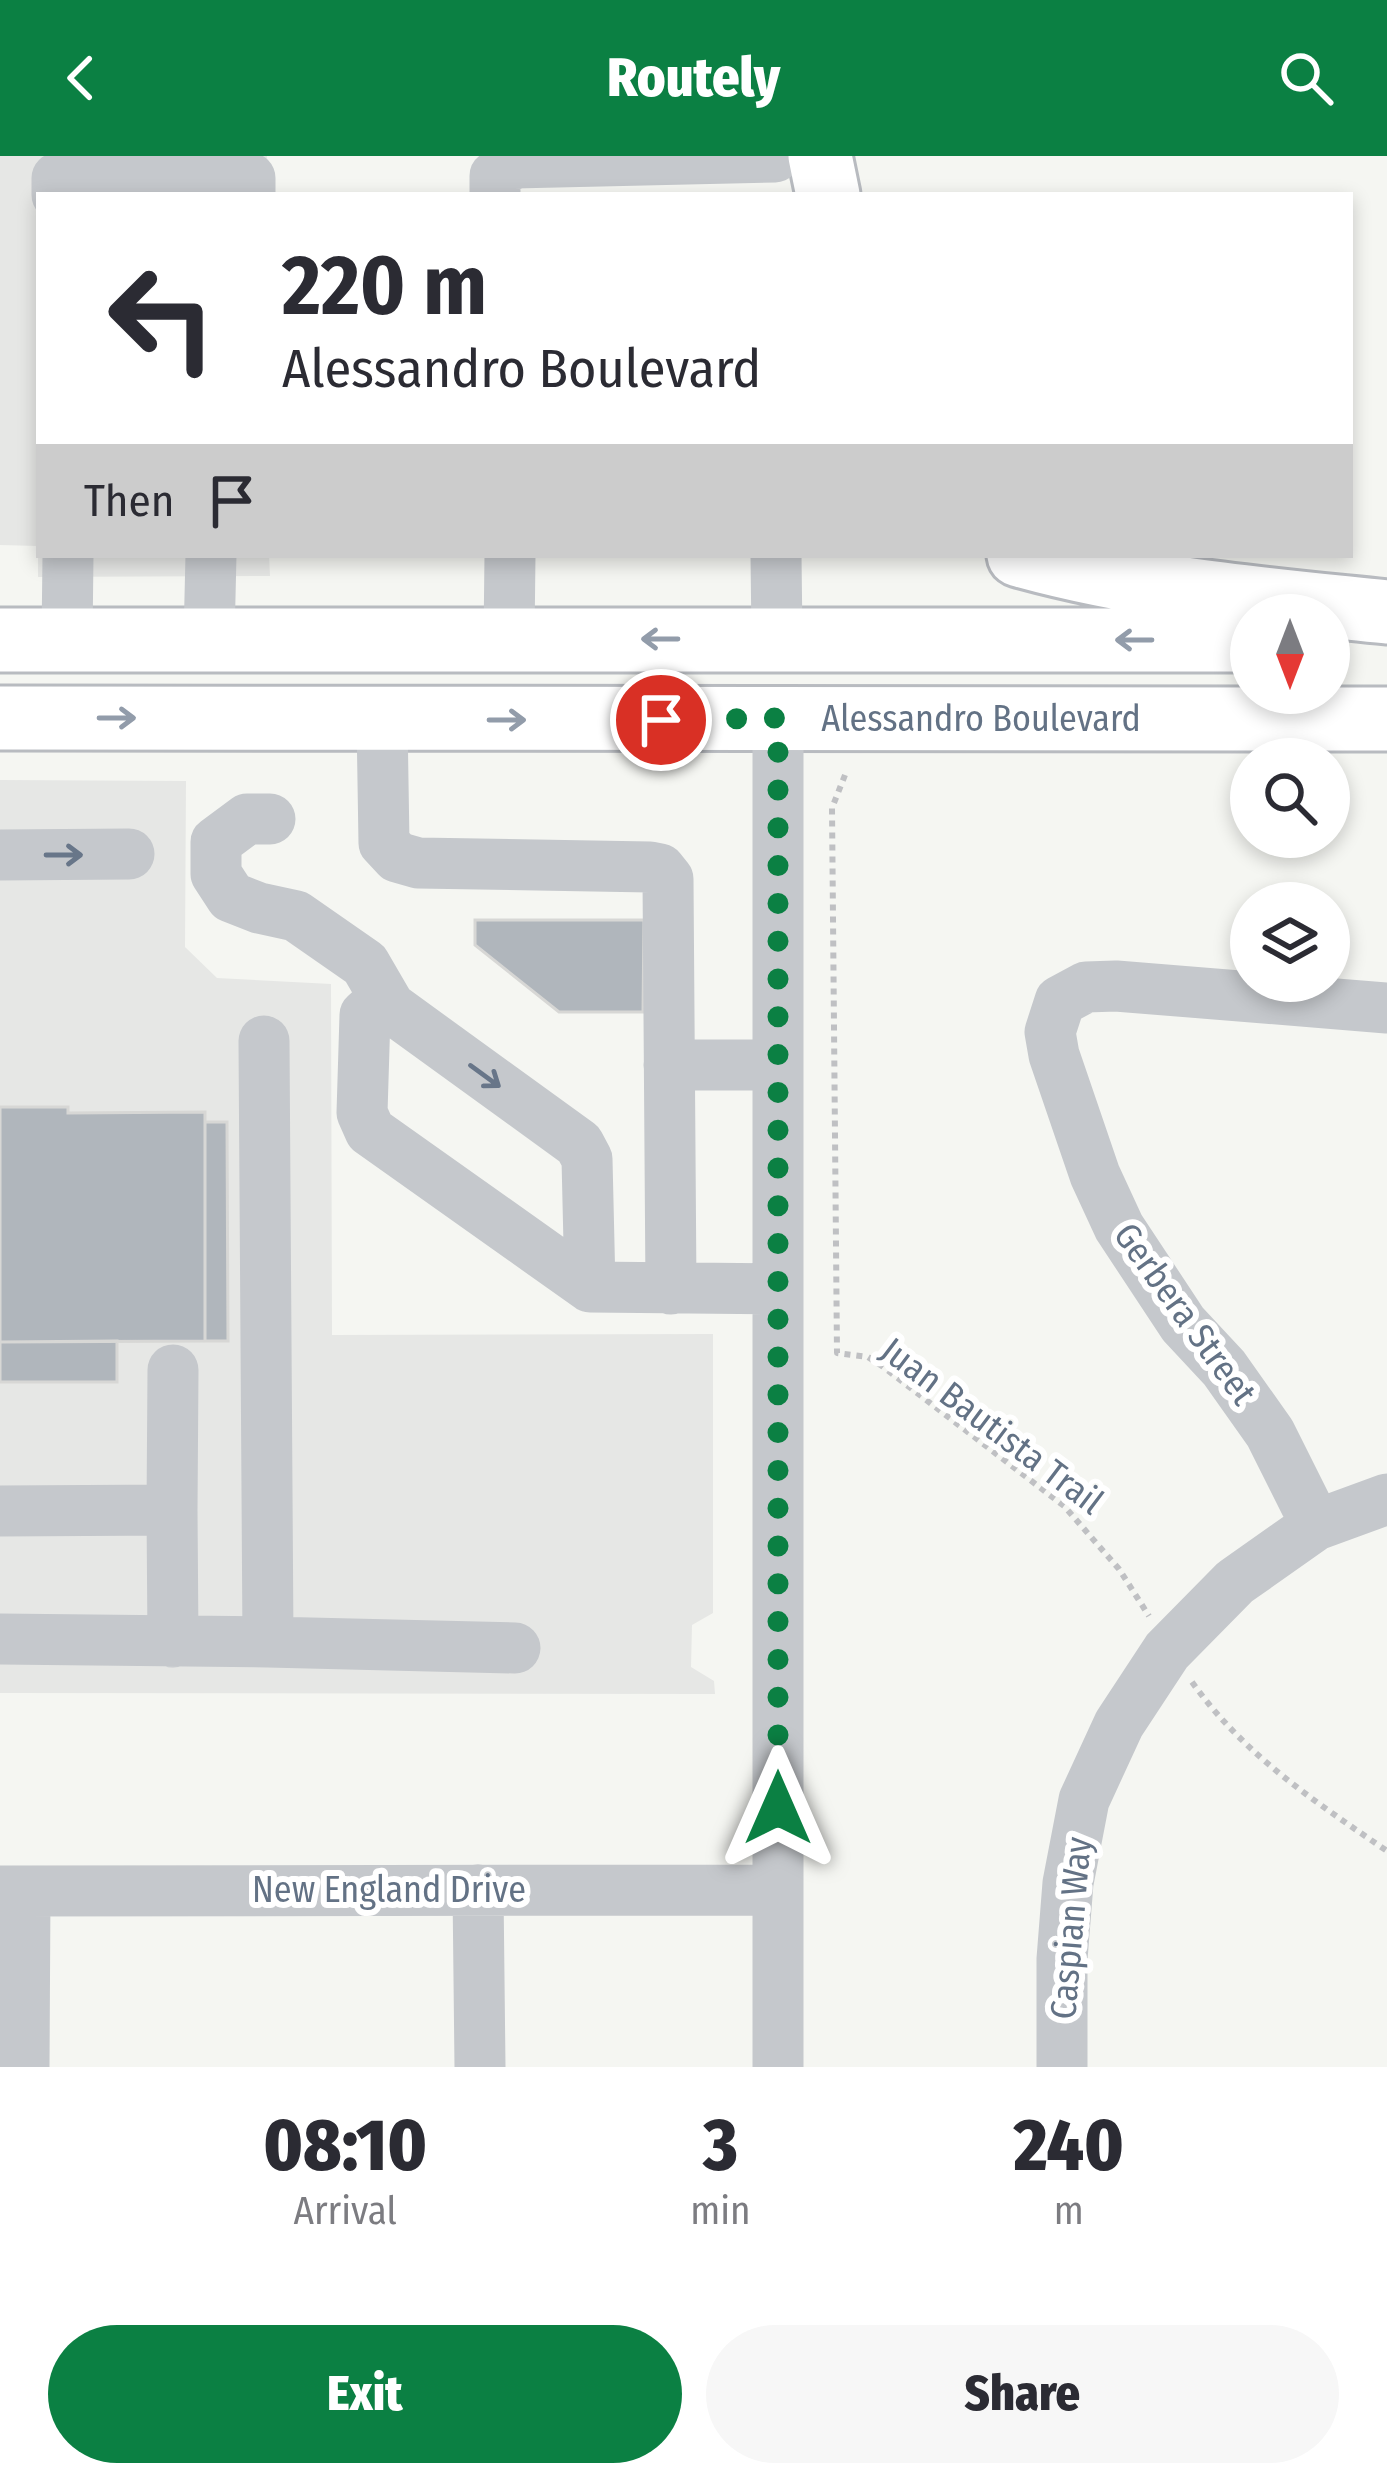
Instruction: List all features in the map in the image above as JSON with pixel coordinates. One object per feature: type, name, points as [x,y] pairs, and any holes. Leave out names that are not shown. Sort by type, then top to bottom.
[{"type":"main road","points":[[820,156],[827,192]]},
{"type":"main road","points":[[1030,558],[1098,577],[1183,590],[1387,612]]},
{"type":"main road","points":[[0,676],[66,667],[183,639]]},
{"type":"main road","points":[[777,639],[778,718]]},
{"type":"main road","points":[[1350,639],[1387,639]]},
{"type":"main road","points":[[0,640],[1230,640]]},
{"type":"main road","name":"Alessandro Boulevard","points":[[0,718],[1387,719]]},
{"type":"street","points":[[495,192],[495,176],[514,163],[775,156],[775,192]]},
{"type":"street","points":[[57,192],[57,178],[250,178],[250,192]]},
{"type":"street","points":[[67,639],[68,558]]},
{"type":"street","points":[[183,639],[210,558]]},
{"type":"street","points":[[509,639],[510,558]]},
{"type":"street","points":[[776,558],[777,639]]},
{"type":"street","points":[[778,718],[778,2067]]},
{"type":"street","points":[[382,720],[384,843],[397,857],[418,863],[660,869],[668,879],[671,1288]]},
{"type":"street","points":[[271,819],[247,819],[216,842],[216,874],[231,897],[296,916],[365,964],[390,1007],[579,1144],[587,1159],[590,1288]]},
{"type":"street","points":[[0,855],[128,854]]},
{"type":"street","name":"Gerbera Street","points":[[1316,1525],[1270,1433],[1225,1368],[1183,1324],[1119,1227],[1095,1175],[1050,1032],[1060,1001],[1086,987],[1186,990],[1387,1008]]},
{"type":"street","points":[[390,1007],[375,1006],[365,1015],[362,1113],[370,1131],[590,1288],[778,1288]]},
{"type":"street","points":[[264,1041],[268,1642]]},
{"type":"street","points":[[669,1065],[778,1065]]},
{"type":"street","points":[[173,1370],[173,1642]]},
{"type":"street","name":"Caspian Way","points":[[1062,2067],[1068,1883],[1084,1800],[1119,1724],[1167,1651],[1235,1582],[1316,1525],[1387,1499]]},
{"type":"street","points":[[0,1511],[172,1510]]},
{"type":"street","points":[[0,1639],[515,1648]]},
{"type":"street","points":[[478,1890],[480,2067]]},
{"type":"street","name":"New England Drive","points":[[12,1891],[778,1890]]},
{"type":"street","points":[[12,1891],[24,2067]]},
{"type":"path","name":"Juan Bautista Trail","points":[[845,775],[832,808],[837,1353],[868,1357],[882,1366],[1064,1507],[1119,1569],[1148,1614]]},
{"type":"path","points":[[1190,1679],[1220,1721],[1260,1760],[1387,1851]]},
{"type":"shaded area","points":[[0,156],[267,156],[268,192],[36,192],[36,546],[0,545]]},
{"type":"shaded area","points":[[38,558],[269,558],[270,576],[38,577]]},
{"type":"shaded area","points":[[0,780],[186,781],[185,947],[217,978],[331,984],[332,1335],[713,1334],[713,1613],[692,1625],[691,1667],[714,1681],[715,1694],[0,1693]]},
{"type":"building","points":[[475,920],[644,920],[643,1012],[559,1012],[475,945]]},
{"type":"building","points":[[0,1107],[68,1107],[68,1113],[205,1112],[205,1341],[0,1342]]},
{"type":"building","points":[[205,1122],[227,1122],[228,1341],[205,1341]]},
{"type":"building","points":[[117,1341],[117,1382],[0,1382],[0,1342]]},
{"type":"route","points":[[661,720],[778,718],[778,1808]]}]
